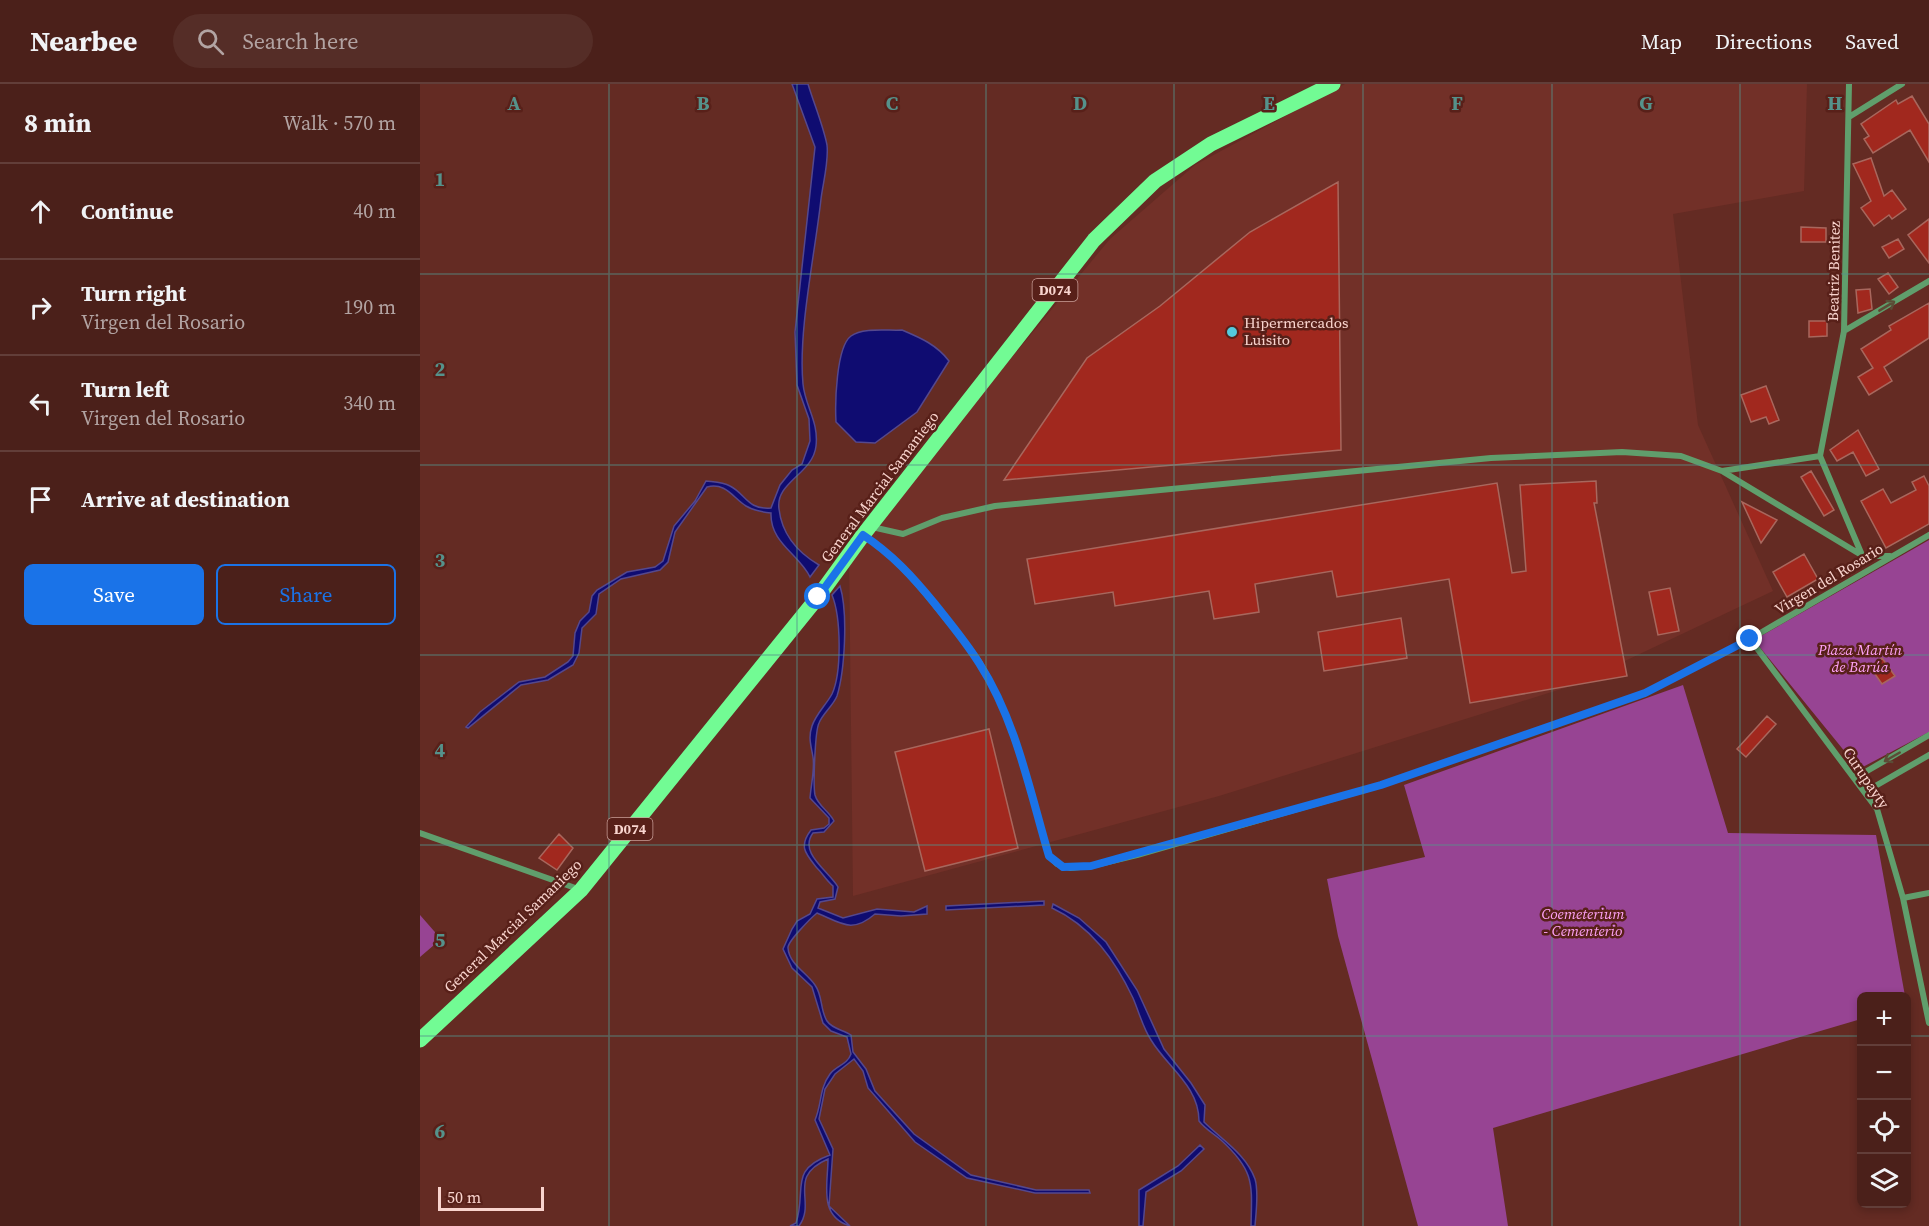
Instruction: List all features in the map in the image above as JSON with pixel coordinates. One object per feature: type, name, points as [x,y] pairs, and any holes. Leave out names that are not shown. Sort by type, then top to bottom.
[{"type":"main road","name":"General Marcial Samaniego","points":[[420,1040],[581,890],[818,597],[866,531],[1095,240],[1155,181],[1211,144],[1333,84]]},
{"type":"street","name":"Beatriz Benitez","points":[[1821,456],[1844,331],[1849,84]]},
{"type":"street","points":[[1849,117],[1902,84]]},
{"type":"street","points":[[1844,331],[1929,281]]},
{"type":"street","points":[[866,531],[903,534],[942,518],[995,506],[1491,458],[1622,452],[1681,456],[1722,471],[1863,556],[1890,556]]},
{"type":"street","points":[[1722,471],[1821,456],[1863,556]]},
{"type":"street","name":"Virgen del Rosario","points":[[866,531],[905,569],[979,663],[999,700],[1016,744],[1049,856],[1057,864],[1070,868],[1091,866],[1137,855],[1381,785],[1645,693],[1750,639],[1929,535]]},
{"type":"street","name":"Curupayty","points":[[1750,639],[1877,809],[1903,898],[1929,1023]]},
{"type":"street","points":[[1855,778],[1929,735]]},
{"type":"street","points":[[1865,792],[1929,755]]},
{"type":"street","points":[[420,833],[581,890]]},
{"type":"street","points":[[1903,898],[1929,893]]},
{"type":"shaded area","points":[[792,84],[808,84],[827,145],[827,165],[808,292],[802,363],[806,400],[816,429],[816,446],[808,464],[783,492],[779,500],[779,509],[783,527],[792,542],[819,565],[810,577],[775,532],[771,513],[749,508],[724,489],[714,486],[707,487],[675,532],[668,562],[660,570],[621,579],[599,594],[596,614],[582,628],[579,653],[573,665],[548,680],[521,685],[468,728],[466,727],[480,712],[519,682],[545,677],[568,662],[573,656],[575,633],[580,621],[589,612],[592,596],[597,590],[627,572],[655,567],[663,561],[674,526],[695,501],[706,481],[718,482],[735,489],[757,507],[771,508],[780,485],[792,470],[802,464],[810,441],[809,419],[797,385],[795,332],[815,147]]},
{"type":"shaded area","points":[[1345,84],[1807,84],[1804,191],[1673,214],[1698,425],[1773,591],[1574,685],[1219,796],[853,896],[849,554],[1110,239],[1195,165]]},
{"type":"shaded area","points":[[902,330],[934,346],[949,361],[917,412],[875,443],[856,442],[836,422],[839,363],[846,342],[851,336],[862,331]]},
{"type":"shaded area","points":[[840,586],[845,625],[842,672],[837,696],[821,719],[818,728],[814,770],[816,799],[834,821],[824,832],[813,833],[809,840],[812,855],[838,887],[835,899],[820,902],[818,908],[843,918],[877,909],[914,912],[927,906],[927,914],[901,916],[875,914],[860,924],[846,925],[817,913],[791,941],[788,948],[789,954],[818,989],[827,1021],[851,1035],[853,1052],[866,1069],[875,1091],[914,1134],[971,1175],[1036,1190],[1089,1190],[1090,1193],[1035,1193],[967,1178],[915,1142],[868,1088],[863,1071],[854,1059],[835,1074],[825,1089],[819,1119],[833,1149],[829,1206],[850,1226],[833,1215],[829,1207],[827,1198],[828,1159],[815,1166],[808,1174],[804,1190],[804,1217],[799,1226],[790,1226],[796,1223],[804,1174],[817,1161],[830,1155],[815,1120],[824,1085],[830,1074],[851,1054],[847,1037],[831,1031],[823,1023],[812,987],[792,968],[783,949],[797,921],[810,914],[817,899],[833,897],[833,886],[810,859],[804,846],[811,830],[824,828],[829,824],[829,818],[810,798],[814,767],[810,734],[835,684],[839,659],[839,630],[832,595]]},
{"type":"shaded area","points":[[1044,901],[1044,905],[946,910],[946,906]]},
{"type":"shaded area","points":[[1053,904],[1079,918],[1106,942],[1137,990],[1164,1049],[1205,1105],[1204,1122],[1246,1162],[1255,1179],[1257,1190],[1255,1226],[1251,1226],[1252,1199],[1246,1170],[1232,1151],[1199,1121],[1198,1109],[1188,1087],[1148,1035],[1133,998],[1110,958],[1090,934],[1066,915],[1052,908]]},
{"type":"shaded area","points":[[1200,1145],[1204,1149],[1181,1171],[1146,1192],[1143,1226],[1139,1226],[1139,1190],[1178,1166]]},
{"type":"green space","name":"Plaza Martín de Barúa","points":[[1929,540],[1929,732],[1859,769],[1754,640]]},
{"type":"green space","name":"Coemeterium - Cementerio","points":[[1683,685],[1728,833],[1876,835],[1904,992],[1857,992],[1857,1020],[1493,1128],[1508,1226],[1418,1226],[1338,936],[1327,879],[1425,857],[1404,785]]},
{"type":"green space","points":[[420,915],[441,939],[420,957]]},
{"type":"building","points":[[1912,96],[1929,124],[1929,162],[1910,130],[1873,153],[1864,139],[1869,136],[1861,124],[1896,100],[1898,104]]},
{"type":"building","points":[[1871,158],[1884,196],[1892,190],[1906,209],[1892,219],[1889,215],[1874,226],[1861,208],[1871,201],[1853,164]]},
{"type":"building","name":"Hipermercados Luisito","points":[[1338,182],[1341,450],[1004,480],[1087,358],[1160,306],[1250,232]]},
{"type":"building","points":[[1929,219],[1929,263],[1908,235]]},
{"type":"building","points":[[1801,227],[1826,228],[1826,242],[1801,242]]},
{"type":"building","points":[[1898,239],[1904,249],[1889,258],[1882,247]]},
{"type":"building","points":[[1888,273],[1898,287],[1889,294],[1878,279]]},
{"type":"building","points":[[1870,289],[1872,309],[1858,313],[1856,290]]},
{"type":"building","points":[[1929,303],[1929,338],[1884,367],[1892,381],[1869,395],[1858,377],[1873,368],[1861,349],[1891,330],[1889,326]]},
{"type":"building","points":[[1809,321],[1827,321],[1827,336],[1809,337]]},
{"type":"building","points":[[1766,386],[1779,420],[1769,424],[1766,417],[1751,422],[1741,395]]},
{"type":"building","points":[[1858,430],[1879,469],[1866,476],[1853,452],[1837,461],[1830,450]]},
{"type":"building","points":[[1811,471],[1834,510],[1824,516],[1801,477]]},
{"type":"building","points":[[1924,476],[1929,486],[1929,524],[1886,548],[1861,501],[1883,489],[1891,503],[1916,490],[1912,482]]},
{"type":"building","points":[[1596,481],[1597,503],[1594,503],[1627,676],[1470,703],[1449,579],[1337,597],[1332,571],[1255,584],[1259,612],[1214,619],[1209,591],[1115,606],[1113,592],[1035,604],[1027,559],[1497,483],[1512,573],[1526,571],[1520,485]]},
{"type":"building","points":[[1742,502],[1777,520],[1761,543]]},
{"type":"building","points":[[1804,554],[1818,579],[1787,597],[1773,572]]},
{"type":"building","points":[[1670,588],[1679,631],[1658,635],[1649,592]]},
{"type":"building","points":[[1401,618],[1407,658],[1324,671],[1318,632]]},
{"type":"building","points":[[1882,658],[1895,676],[1882,684],[1870,667]]},
{"type":"building","points":[[1767,716],[1776,724],[1746,757],[1737,749]]},
{"type":"building","points":[[989,729],[1018,848],[925,871],[895,752]]},
{"type":"building","points":[[559,834],[573,848],[557,870],[539,858]]},
{"type":"place","name":"Hipermercados Luisito","points":[[1232,332]]},
{"type":"route","points":[[818,597],[863,535],[889,553],[905,569],[979,663],[999,700],[1016,744],[1049,856],[1057,864],[1070,868],[1091,866],[1137,855],[1381,785],[1645,693],[1750,639]]}]
